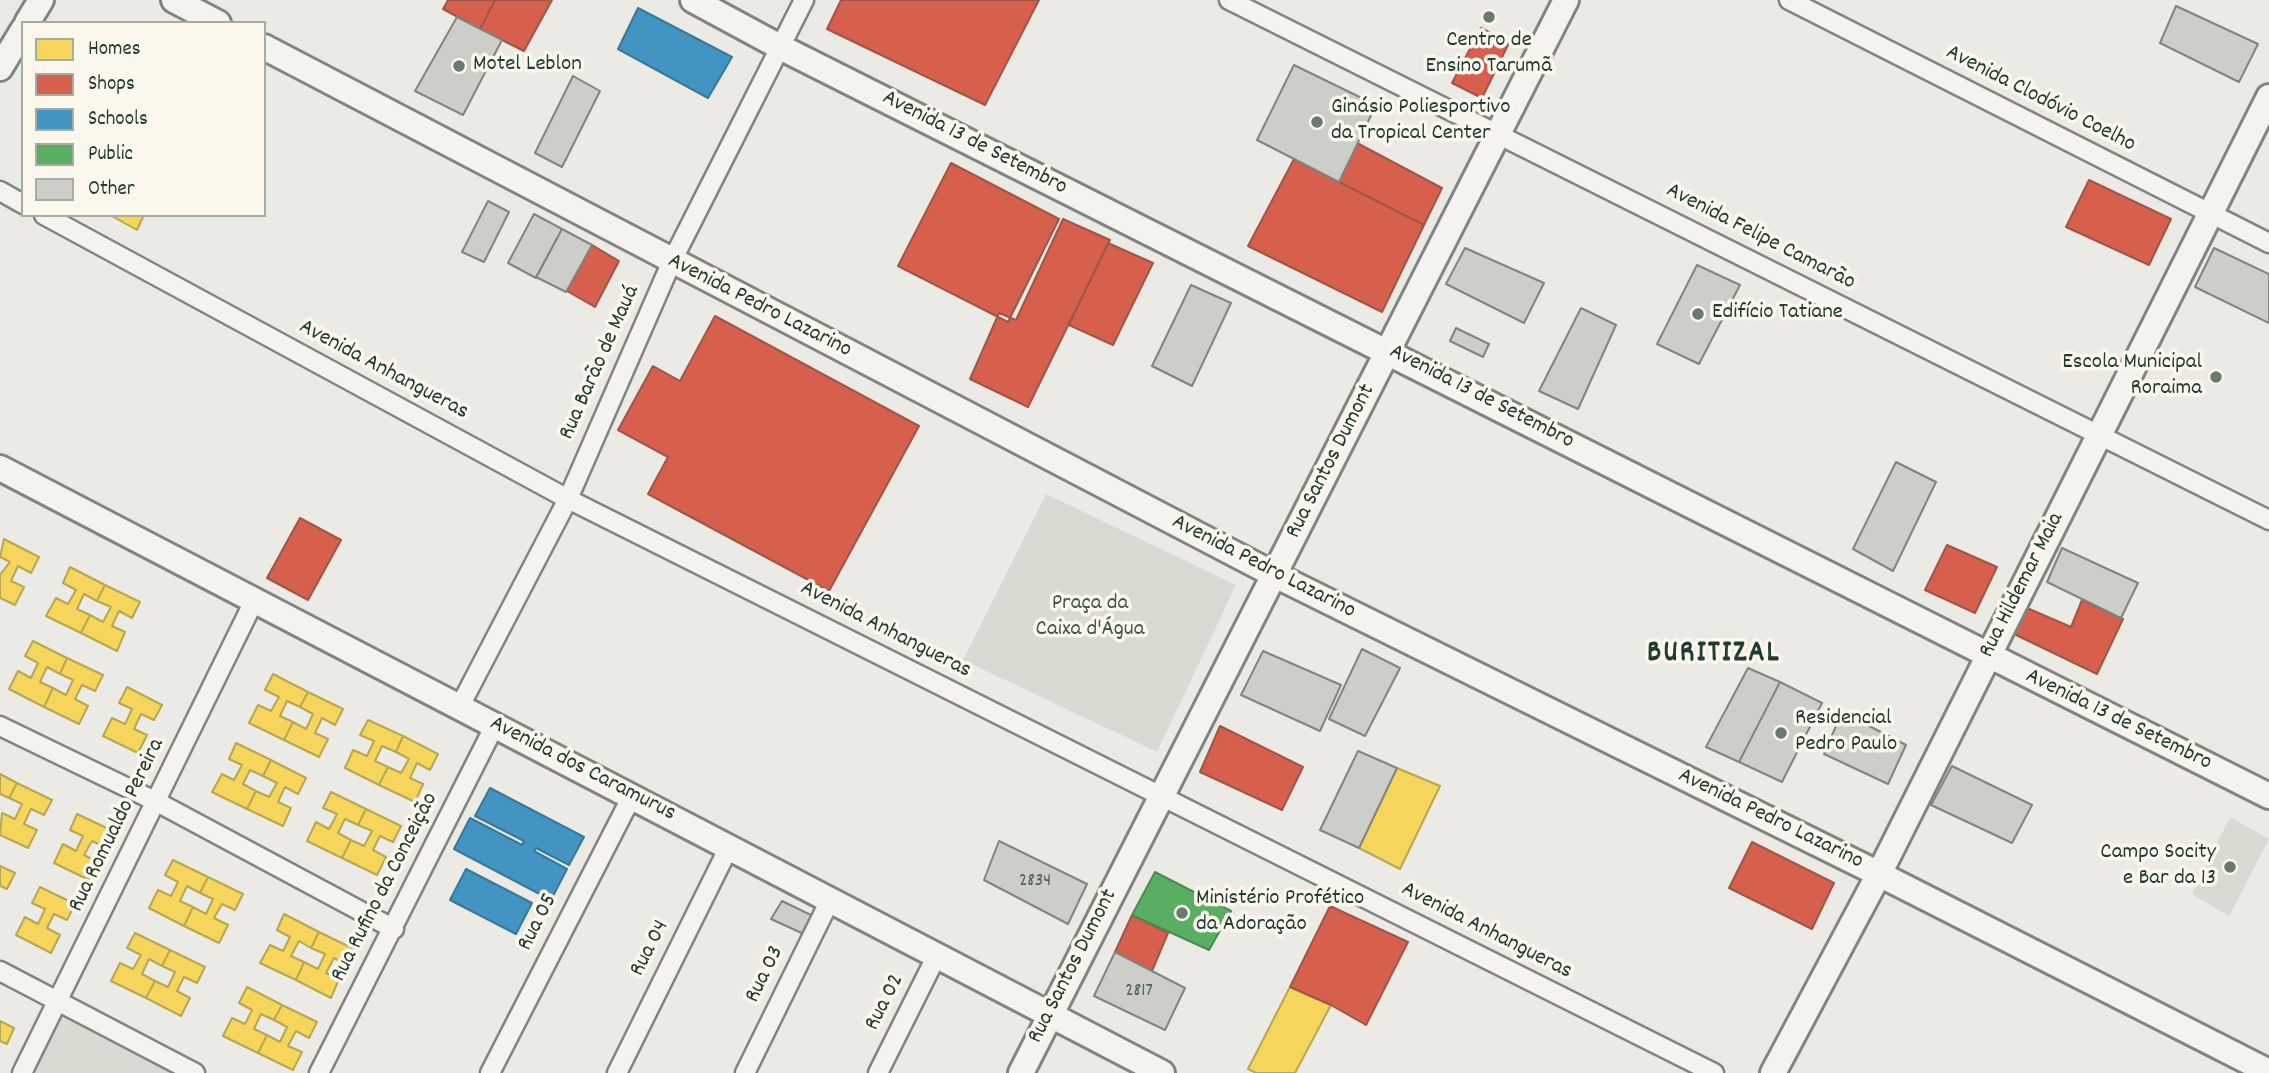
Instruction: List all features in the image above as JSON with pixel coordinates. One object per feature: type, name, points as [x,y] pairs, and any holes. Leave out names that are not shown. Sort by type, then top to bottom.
[{"type":"main road","points":[[28,21],[41,0]]},
{"type":"main road","points":[[174,0],[214,21]]},
{"type":"main road","name":"Avenida 13 de Setembro","points":[[693,0],[780,47],[2269,796]]},
{"type":"main road","name":"Rua Santos Dumont","points":[[1021,1073],[1566,0]]},
{"type":"main road","points":[[0,68],[21,33]]},
{"type":"main road","name":"Avenida Pedro Lazarino","points":[[266,48],[1275,575],[1879,874],[2269,1072]]},
{"type":"main road","name":"Rua Hildemar Maia","points":[[1773,1073],[1879,874],[2269,97]]},
{"type":"main road","name":"Avenida dos Caramurus","points":[[0,468],[831,898],[1162,1073]]},
{"type":"street","name":"Rua Barão de Mauá","points":[[460,706],[568,499],[672,261],[804,0]]},
{"type":"street","name":"Avenida Felipe Camarão","points":[[1229,0],[2269,520]]},
{"type":"street","name":"Avenida Clodóvio Coelho","points":[[1789,0],[2269,243]]},
{"type":"street","points":[[0,191],[21,203]]},
{"type":"street","name":"Avenida Anhangueras","points":[[48,217],[568,499],[1714,1073]]},
{"type":"street","name":"Rua Romualdo Pereira","points":[[22,1073],[60,1001],[255,599]]},
{"type":"street","name":"Rua Rufino da Conceição","points":[[319,1073],[495,725]]},
{"type":"street","points":[[0,726],[157,802],[394,929]]},
{"type":"street","name":"Rua 05","points":[[490,1073],[632,796]]},
{"type":"street","name":"Rua 04","points":[[617,1073],[730,847]]},
{"type":"street","name":"Rua 03","points":[[745,1073],[831,898]]},
{"type":"street","name":"Rua 02","points":[[878,1073],[937,955]]},
{"type":"street","points":[[0,971],[195,1073]]},
{"type":"green space","name":"Praça da Caixa d'Água","points":[[1046,494],[1236,585],[1157,752],[963,660]]},
{"type":"green space","name":"Campo Socity e Bar da 13","points":[[2230,817],[2269,839],[2229,916],[2192,894]]},
{"type":"green space","points":[[70,1014],[180,1073],[31,1073],[60,1016]]},
{"type":"building: Homes","points":[[114,217],[143,217],[137,230]]},
{"type":"building: Homes","points":[[4,539],[39,557],[31,573],[18,566],[11,581],[24,587],[15,605],[0,598],[0,575],[10,562],[0,557]]},
{"type":"building: Homes","points":[[70,567],[105,585],[97,601],[84,594],[77,609],[90,615],[81,633],[46,616],[56,598],[68,604],[76,590],[63,583]]},
{"type":"building: Homes","points":[[105,585],[140,602],[132,618],[119,611],[112,626],[125,632],[117,651],[81,633],[90,615],[103,622],[111,607],[97,601]]},
{"type":"building: Homes","points":[[33,641],[67,658],[60,674],[47,667],[40,682],[53,688],[44,707],[9,689],[18,671],[31,678],[38,663],[25,656]]},
{"type":"building: Homes","points":[[67,658],[103,675],[95,691],[82,685],[75,699],[88,706],[79,724],[44,707],[53,688],[66,695],[73,680],[60,674]]},
{"type":"building: Homes","points":[[273,674],[308,692],[300,707],[287,701],[280,716],[293,722],[284,740],[249,723],[258,705],[271,711],[279,697],[265,690]]},
{"type":"building: Homes","points":[[127,687],[162,705],[154,720],[141,714],[134,729],[147,735],[138,753],[103,736],[112,718],[125,724],[132,709],[119,703]]},
{"type":"building: Homes","points":[[308,692],[343,709],[335,725],[322,718],[315,733],[328,739],[319,757],[284,740],[293,722],[306,729],[313,714],[300,707]]},
{"type":"building: Homes","points":[[368,720],[403,736],[396,752],[382,746],[375,761],[388,767],[379,785],[345,768],[353,750],[367,756],[374,741],[360,735]]},
{"type":"building: Homes","points":[[403,736],[438,754],[430,770],[417,763],[410,778],[423,784],[415,802],[379,785],[388,767],[401,773],[409,759],[396,752]]},
{"type":"building: Homes","points":[[236,743],[271,760],[263,776],[250,770],[243,784],[256,791],[247,809],[212,792],[222,774],[234,780],[242,765],[229,759]]},
{"type":"building: Homes","points":[[271,760],[306,778],[298,794],[285,787],[278,802],[291,808],[283,826],[247,809],[256,791],[269,797],[277,783],[263,776]]},
{"type":"building: Homes","points":[[1397,768],[1440,786],[1400,869],[1359,848]]},
{"type":"building: Homes","points":[[0,774],[17,783],[9,798],[0,794]]},
{"type":"building: Homes","points":[[17,783],[52,800],[44,815],[31,809],[24,824],[37,830],[28,848],[0,835],[2,813],[15,819],[22,804],[9,798]]},
{"type":"building: Homes","points":[[331,792],[366,809],[358,825],[345,819],[338,833],[351,840],[342,858],[307,841],[316,822],[329,829],[337,814],[323,808]]},
{"type":"building: Homes","points":[[366,809],[401,826],[393,842],[380,836],[373,850],[386,857],[377,875],[342,858],[351,840],[364,846],[372,831],[358,825]]},
{"type":"building: Homes","points":[[77,814],[113,831],[105,847],[92,841],[84,855],[97,862],[89,880],[54,863],[63,844],[76,851],[83,836],[70,830]]},
{"type":"building: Homes","points":[[173,860],[208,877],[200,893],[187,886],[180,901],[193,907],[184,926],[149,908],[158,890],[171,896],[178,882],[165,875]]},
{"type":"building: Homes","points":[[0,866],[15,873],[7,889],[0,886]]},
{"type":"building: Homes","points":[[208,877],[243,894],[235,910],[222,904],[214,918],[228,925],[219,943],[184,926],[193,907],[206,914],[213,899],[200,893]]},
{"type":"building: Homes","points":[[40,887],[75,904],[67,920],[54,914],[47,928],[60,935],[51,953],[16,935],[25,917],[38,924],[45,909],[32,903]]},
{"type":"building: Homes","points":[[284,914],[319,932],[311,948],[299,941],[291,956],[304,962],[296,980],[260,963],[270,945],[283,951],[290,937],[277,930]]},
{"type":"building: Homes","points":[[319,932],[354,949],[347,965],[334,958],[326,973],[339,979],[331,998],[296,980],[304,962],[318,969],[325,954],[311,948]]},
{"type":"building: Homes","points":[[135,933],[170,950],[162,966],[149,959],[142,974],[155,981],[146,998],[111,981],[120,963],[133,969],[141,955],[127,948]]},
{"type":"building: Homes","points":[[170,950],[205,967],[197,983],[184,977],[177,991],[190,998],[181,1016],[146,998],[155,981],[168,987],[175,972],[162,966]]},
{"type":"building: Homes","points":[[247,987],[282,1005],[274,1020],[261,1014],[254,1029],[267,1035],[258,1053],[223,1036],[232,1018],[245,1024],[252,1010],[239,1003]]},
{"type":"building: Homes","points":[[1290,987],[1331,1005],[1295,1073],[1256,1073],[1248,1069]]},
{"type":"building: Homes","points":[[282,1005],[317,1022],[309,1038],[296,1031],[288,1046],[302,1052],[293,1070],[258,1053],[267,1035],[280,1042],[287,1027],[274,1020]]},
{"type":"building: Homes","points":[[0,1021],[14,1028],[7,1044],[0,1041]]},
{"type":"building: Shops","points":[[448,0],[495,0],[480,29],[443,9]]},
{"type":"building: Shops","points":[[495,0],[552,0],[524,51],[480,29]]},
{"type":"building: Shops","points":[[841,0],[1039,0],[985,105],[827,29]]},
{"type":"building: Shops","points":[[1481,28],[1509,43],[1482,98],[1452,83]]},
{"type":"building: Shops","points":[[1357,143],[1442,188],[1424,225],[1339,182]]},
{"type":"building: Shops","points":[[1294,159],[1424,225],[1382,312],[1248,246]]},
{"type":"building: Shops","points":[[951,163],[1059,219],[1008,322],[898,266]]},
{"type":"building: Shops","points":[[2089,180],[2171,219],[2149,265],[2066,227]]},
{"type":"building: Shops","points":[[1063,219],[1110,240],[1028,407],[970,379],[999,313],[1016,320]]},
{"type":"building: Shops","points":[[1108,243],[1153,263],[1113,345],[1069,325]]},
{"type":"building: Shops","points":[[592,245],[619,261],[595,307],[567,291]]},
{"type":"building: Shops","points":[[715,316],[919,426],[829,591],[648,494],[668,457],[618,430],[653,366],[680,381]]},
{"type":"building: Shops","points":[[300,518],[341,540],[308,600],[267,578]]},
{"type":"building: Shops","points":[[1947,545],[1997,567],[1975,613],[1925,590]]},
{"type":"building: Shops","points":[[2082,600],[2123,619],[2097,674],[2014,634],[2027,608],[2071,627]]},
{"type":"building: Shops","points":[[1220,726],[1303,767],[1282,810],[1200,772]]},
{"type":"building: Shops","points":[[1752,842],[1834,883],[1812,929],[1729,888]]},
{"type":"building: Shops","points":[[1330,906],[1408,942],[1366,1025],[1331,1005],[1290,987]]},
{"type":"building: Shops","points":[[1132,915],[1168,933],[1152,971],[1115,952]]},
{"type":"building: Schools","points":[[638,8],[732,57],[708,98],[618,49]]},
{"type":"building: Schools","points":[[490,788],[584,837],[569,865],[536,848],[534,851],[567,869],[551,900],[454,849],[470,818],[522,845],[524,841],[475,816]]},
{"type":"building: Schools","points":[[466,869],[532,903],[516,934],[450,900]]},
{"type":"building: Public","name":"Ministério Profético da Adoração","points":[[1155,872],[1231,911],[1209,950],[1132,915]]},
{"type":"building: Other","points":[[2176,6],[2258,44],[2239,82],[2160,43]]},
{"type":"building: Other","name":"Motel Leblon","points":[[457,17],[502,40],[463,115],[415,91]]},
{"type":"building: Other","name":"Ginásio Poliesportivo da Tropical Center","points":[[1294,65],[1376,105],[1339,182],[1257,140]]},
{"type":"building: Other","points":[[573,76],[600,91],[562,167],[535,153]]},
{"type":"building: Other","points":[[488,201],[509,212],[484,262],[462,252]]},
{"type":"building: Other","points":[[534,214],[562,229],[536,278],[508,263]]},
{"type":"building: Other","points":[[562,229],[592,245],[566,292],[536,277]]},
{"type":"building: Other","points":[[1465,248],[1544,283],[1524,323],[1446,284]]},
{"type":"building: Other","points":[[2214,248],[2269,274],[2269,323],[2195,287]]},
{"type":"building: Other","name":"Edifício Tatiane","points":[[1697,265],[1740,285],[1699,364],[1657,344]]},
{"type":"building: Other","points":[[1191,285],[1231,303],[1192,386],[1152,366]]},
{"type":"building: Other","points":[[1581,308],[1616,325],[1578,409],[1539,391]]},
{"type":"building: Other","points":[[1456,328],[1489,344],[1483,357],[1450,341]]},
{"type":"building: Other","points":[[1896,462],[1936,482],[1893,571],[1853,549]]},
{"type":"building: Other","points":[[2062,548],[2138,583],[2121,618],[2047,582]]},
{"type":"building: Other","points":[[1362,649],[1400,668],[1365,736],[1329,719]]},
{"type":"building: Other","points":[[1263,651],[1341,685],[1320,731],[1241,695]]},
{"type":"building: Other","points":[[1748,668],[1780,682],[1739,762],[1706,747]]},
{"type":"building: Other","name":"Residencial Pedro Paulo","points":[[1780,682],[1822,703],[1782,782],[1739,762]]},
{"type":"building: Other","points":[[1842,712],[1906,745],[1888,784],[1824,754]]},
{"type":"building: Other","points":[[1358,751],[1397,768],[1359,848],[1320,830]]},
{"type":"building: Other","points":[[1952,766],[2032,805],[2012,843],[1931,805]]},
{"type":"building: Other","points":[[999,841],[1087,884],[1068,924],[984,880]]},
{"type":"building: Other","points":[[782,901],[815,917],[808,936],[771,919]]},
{"type":"building: Other","points":[[1115,952],[1185,988],[1165,1030],[1094,996]]},
{"type":"place","name":"Centro de Ensino Tarumã","points":[[1489,17]]},
{"type":"place","name":"Motel Leblon","points":[[459,66]]},
{"type":"place","name":"Ginásio Poliesportivo da Tropical Center","points":[[1317,122]]},
{"type":"place","name":"Edifício Tatiane","points":[[1698,314]]},
{"type":"place","name":"Escola Municipal Roraima","points":[[2216,377]]},
{"type":"place","name":"Residencial Pedro Paulo","points":[[1781,733]]},
{"type":"place","name":"Campo Socity e Bar da 13","points":[[2230,867]]},
{"type":"place","name":"Ministério Profético da Adoração","points":[[1182,913]]},
{"type":"district","name":"BURITIZAL","points":[[1714,656]]}]
